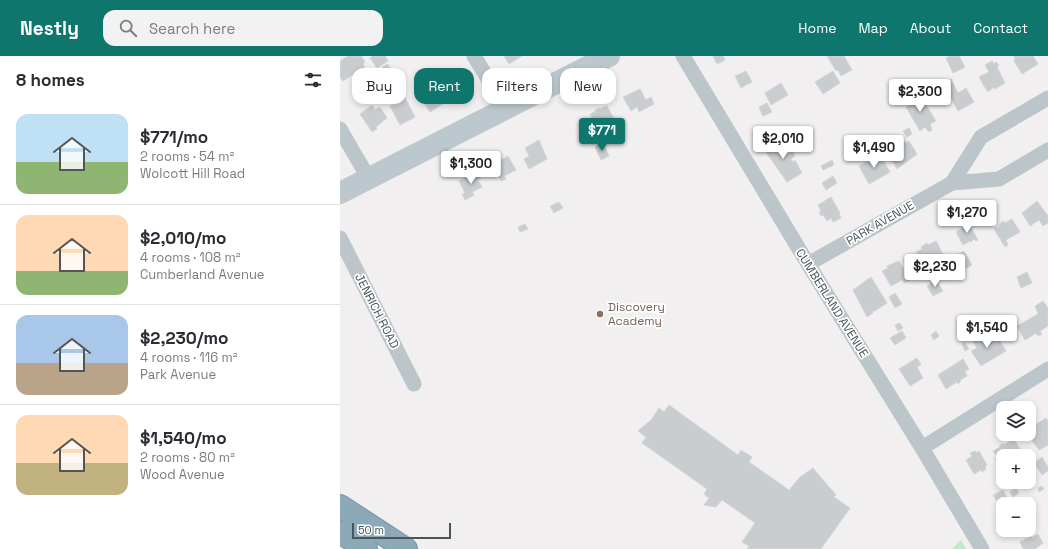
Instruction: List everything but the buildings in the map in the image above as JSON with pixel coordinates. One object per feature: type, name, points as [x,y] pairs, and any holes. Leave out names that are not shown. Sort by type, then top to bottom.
[{"type":"highway","points":[[340,506],[406,549]]},
{"type":"highway","points":[[340,532],[366,549]]},
{"type":"street","points":[[474,56],[506,108]]},
{"type":"street","points":[[340,193],[609,56]]},
{"type":"street","name":"CUMBERLAND AVENUE","points":[[683,56],[982,549]]},
{"type":"street","name":"PARK AVENUE","points":[[952,183],[981,138],[1048,98]]},
{"type":"street","points":[[340,129],[369,179]]},
{"type":"street","name":"PARK AVENUE","points":[[808,264],[952,183],[998,179],[1048,150]]},
{"type":"street","name":"JENRICH ROAD","points":[[340,238],[414,384]]},
{"type":"street","points":[[922,448],[1048,370]]},
{"type":"green space","points":[[961,540],[966,549],[952,549]]},
{"type":"place","name":"Discovery Academy","points":[[600,314]]}]
